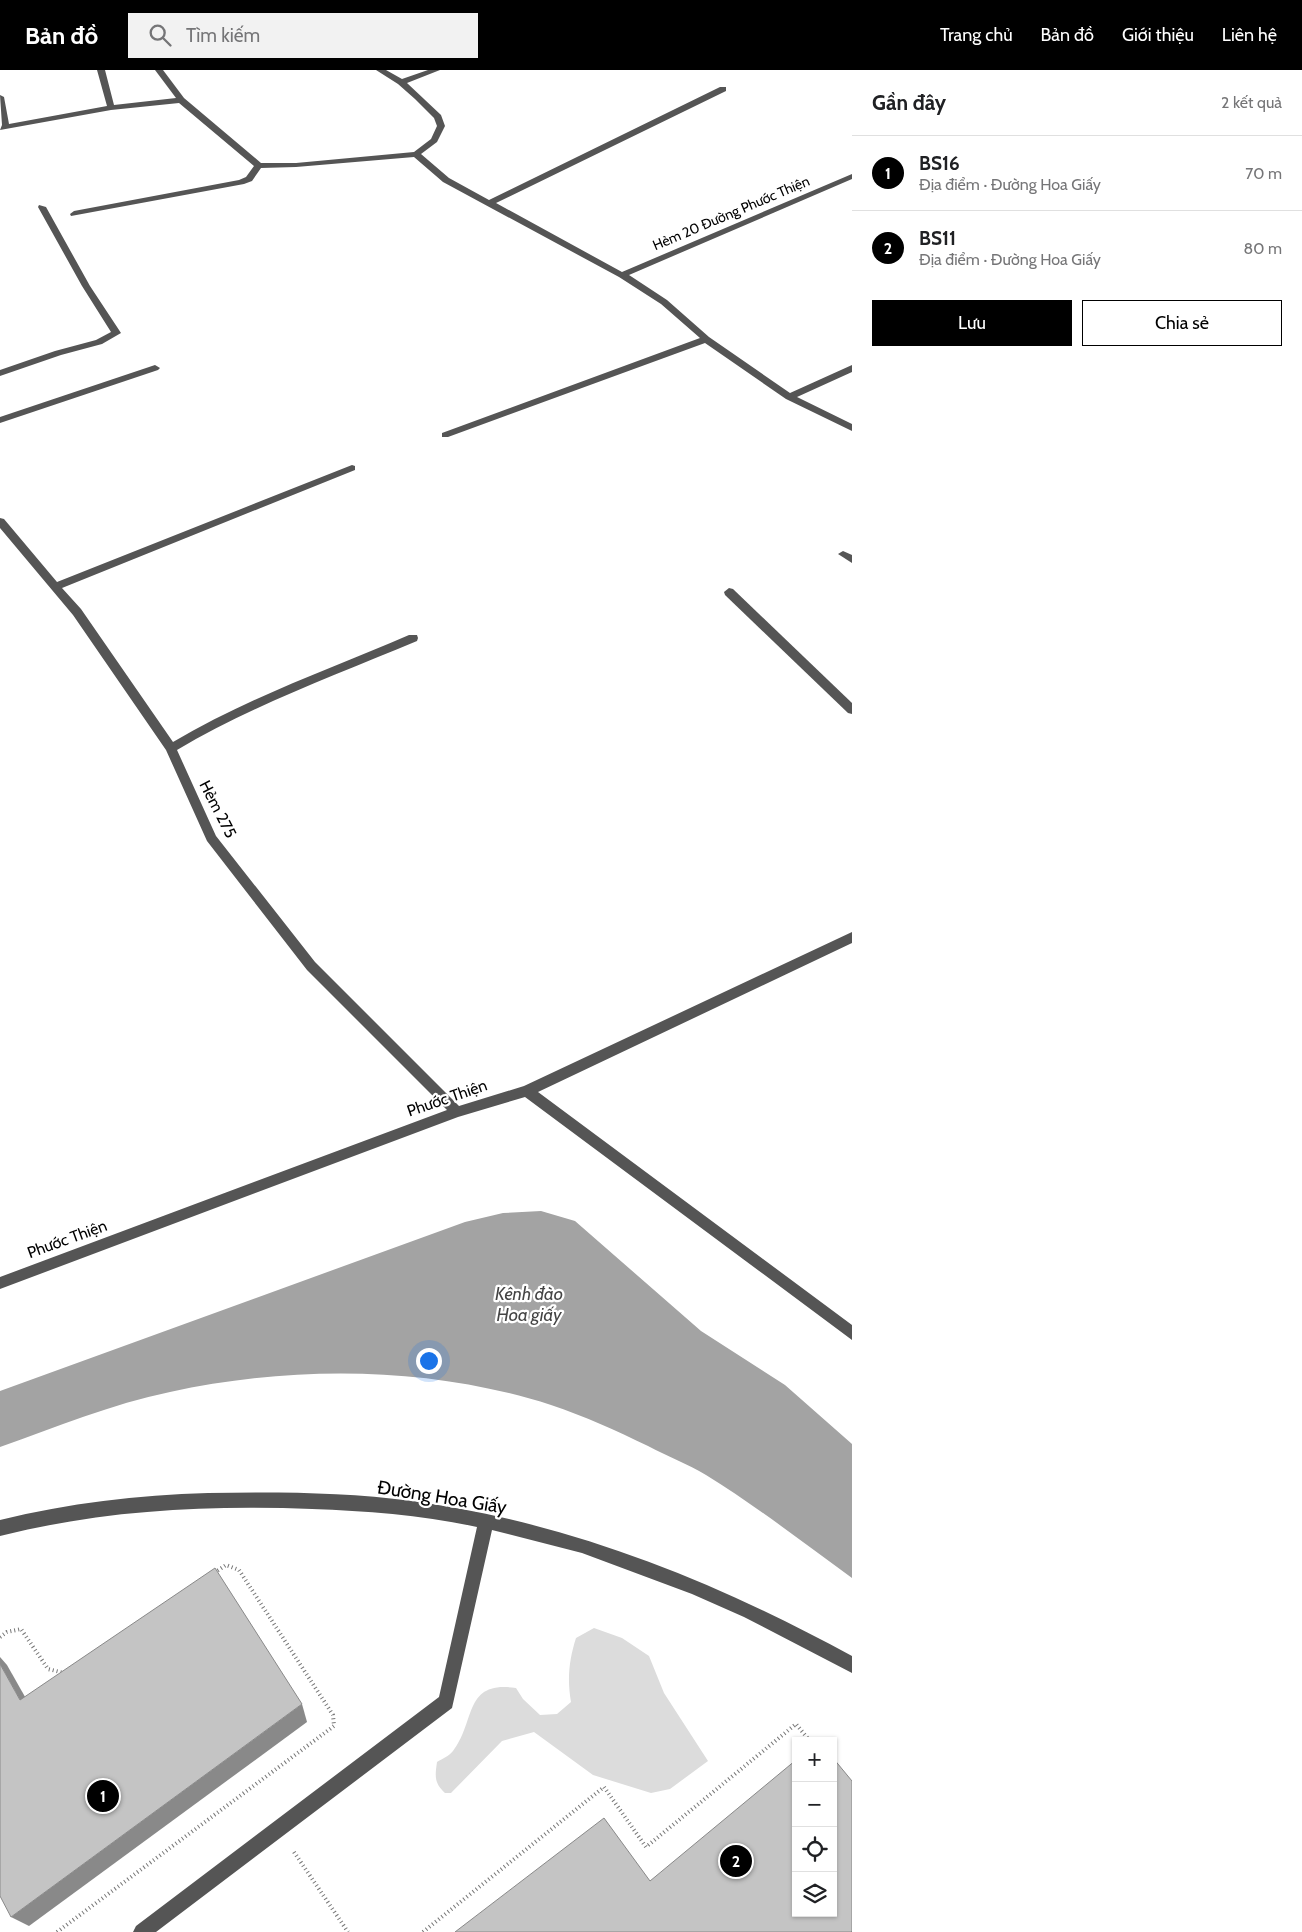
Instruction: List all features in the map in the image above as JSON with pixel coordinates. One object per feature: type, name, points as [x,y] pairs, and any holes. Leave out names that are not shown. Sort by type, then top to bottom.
[{"type":"street","points":[[101,70],[111,108]]},
{"type":"street","points":[[159,70],[181,100],[259,166],[296,165],[416,154],[434,140],[442,126],[438,117],[401,82],[380,70]]},
{"type":"street","points":[[401,82],[436,70]]},
{"type":"street","points":[[488,204],[723,89]]},
{"type":"street","points":[[0,97],[3,128],[111,108],[181,100]]},
{"type":"street","points":[[416,154],[446,180],[622,275],[664,302],[706,339],[789,397],[852,428]]},
{"type":"street","points":[[74,214],[249,180],[259,166]]},
{"type":"street","name":"Hẻm 20 Đường Phước Thiện","points":[[622,275],[852,176]]},
{"type":"street","points":[[0,373],[58,353],[99,342],[116,333],[113,325],[86,286],[42,207]]},
{"type":"street","points":[[445,436],[706,339]]},
{"type":"street","points":[[0,420],[155,368]]},
{"type":"street","points":[[789,397],[852,368]]},
{"type":"street","points":[[56,586],[352,468]]},
{"type":"street","name":"Hẻm 275","points":[[0,521],[77,612],[171,748],[211,838],[311,966],[457,1112]]},
{"type":"street","points":[[843,554],[852,560]]},
{"type":"street","points":[[729,592],[852,710]]},
{"type":"street","points":[[171,748],[212,724],[413,638]]},
{"type":"street","name":"Phước Thiện","points":[[0,1283],[457,1112],[527,1091],[850,940]]},
{"type":"street","points":[[527,1091],[852,1333]]},
{"type":"street","name":"Đường Hoa Giấy","points":[[0,1528],[71,1512],[195,1500],[342,1503],[412,1508],[555,1538],[642,1566],[728,1601],[809,1641],[852,1666]]},
{"type":"street","points":[[142,1932],[446,1702],[486,1522]]},
{"type":"path","points":[[57,1932],[334,1726],[333,1715],[239,1570],[226,1565],[210,1576]]},
{"type":"path","points":[[0,1637],[7,1632],[20,1629],[48,1669],[63,1674],[72,1672]]},
{"type":"path","points":[[423,1932],[604,1787],[646,1846],[796,1724],[807,1737]]},
{"type":"path","points":[[279,1830],[348,1932]]},
{"type":"shaded area","points":[[594,1628],[622,1638],[649,1656],[664,1693],[708,1761],[670,1789],[651,1793],[593,1775],[534,1732],[502,1741],[451,1793],[445,1793],[436,1779],[437,1762],[453,1751],[460,1740],[473,1706],[479,1697],[487,1690],[499,1687],[516,1688],[523,1699],[540,1715],[557,1714],[571,1702],[569,1670],[576,1638]]},
{"type":"water","name":"Kênh đào Hoa giấy","points":[[541,1211],[575,1221],[701,1331],[785,1385],[852,1444],[852,1578],[743,1499],[685,1464],[612,1429],[563,1409],[505,1392],[458,1383],[362,1374],[313,1374],[217,1383],[127,1403],[84,1416],[0,1447],[0,1391],[465,1222],[503,1213]]},
{"type":"building","points":[[215,1568],[302,1704],[11,1917],[0,1896],[0,1664],[20,1700]]},
{"type":"building","points":[[792,1763],[792,1917],[837,1917],[837,1763],[852,1781],[851,1932],[455,1932],[604,1818],[650,1881]]},
{"type":"place","name":"BS16","points":[[103,1796]]},
{"type":"place","name":"BS11","points":[[736,1861]]}]
